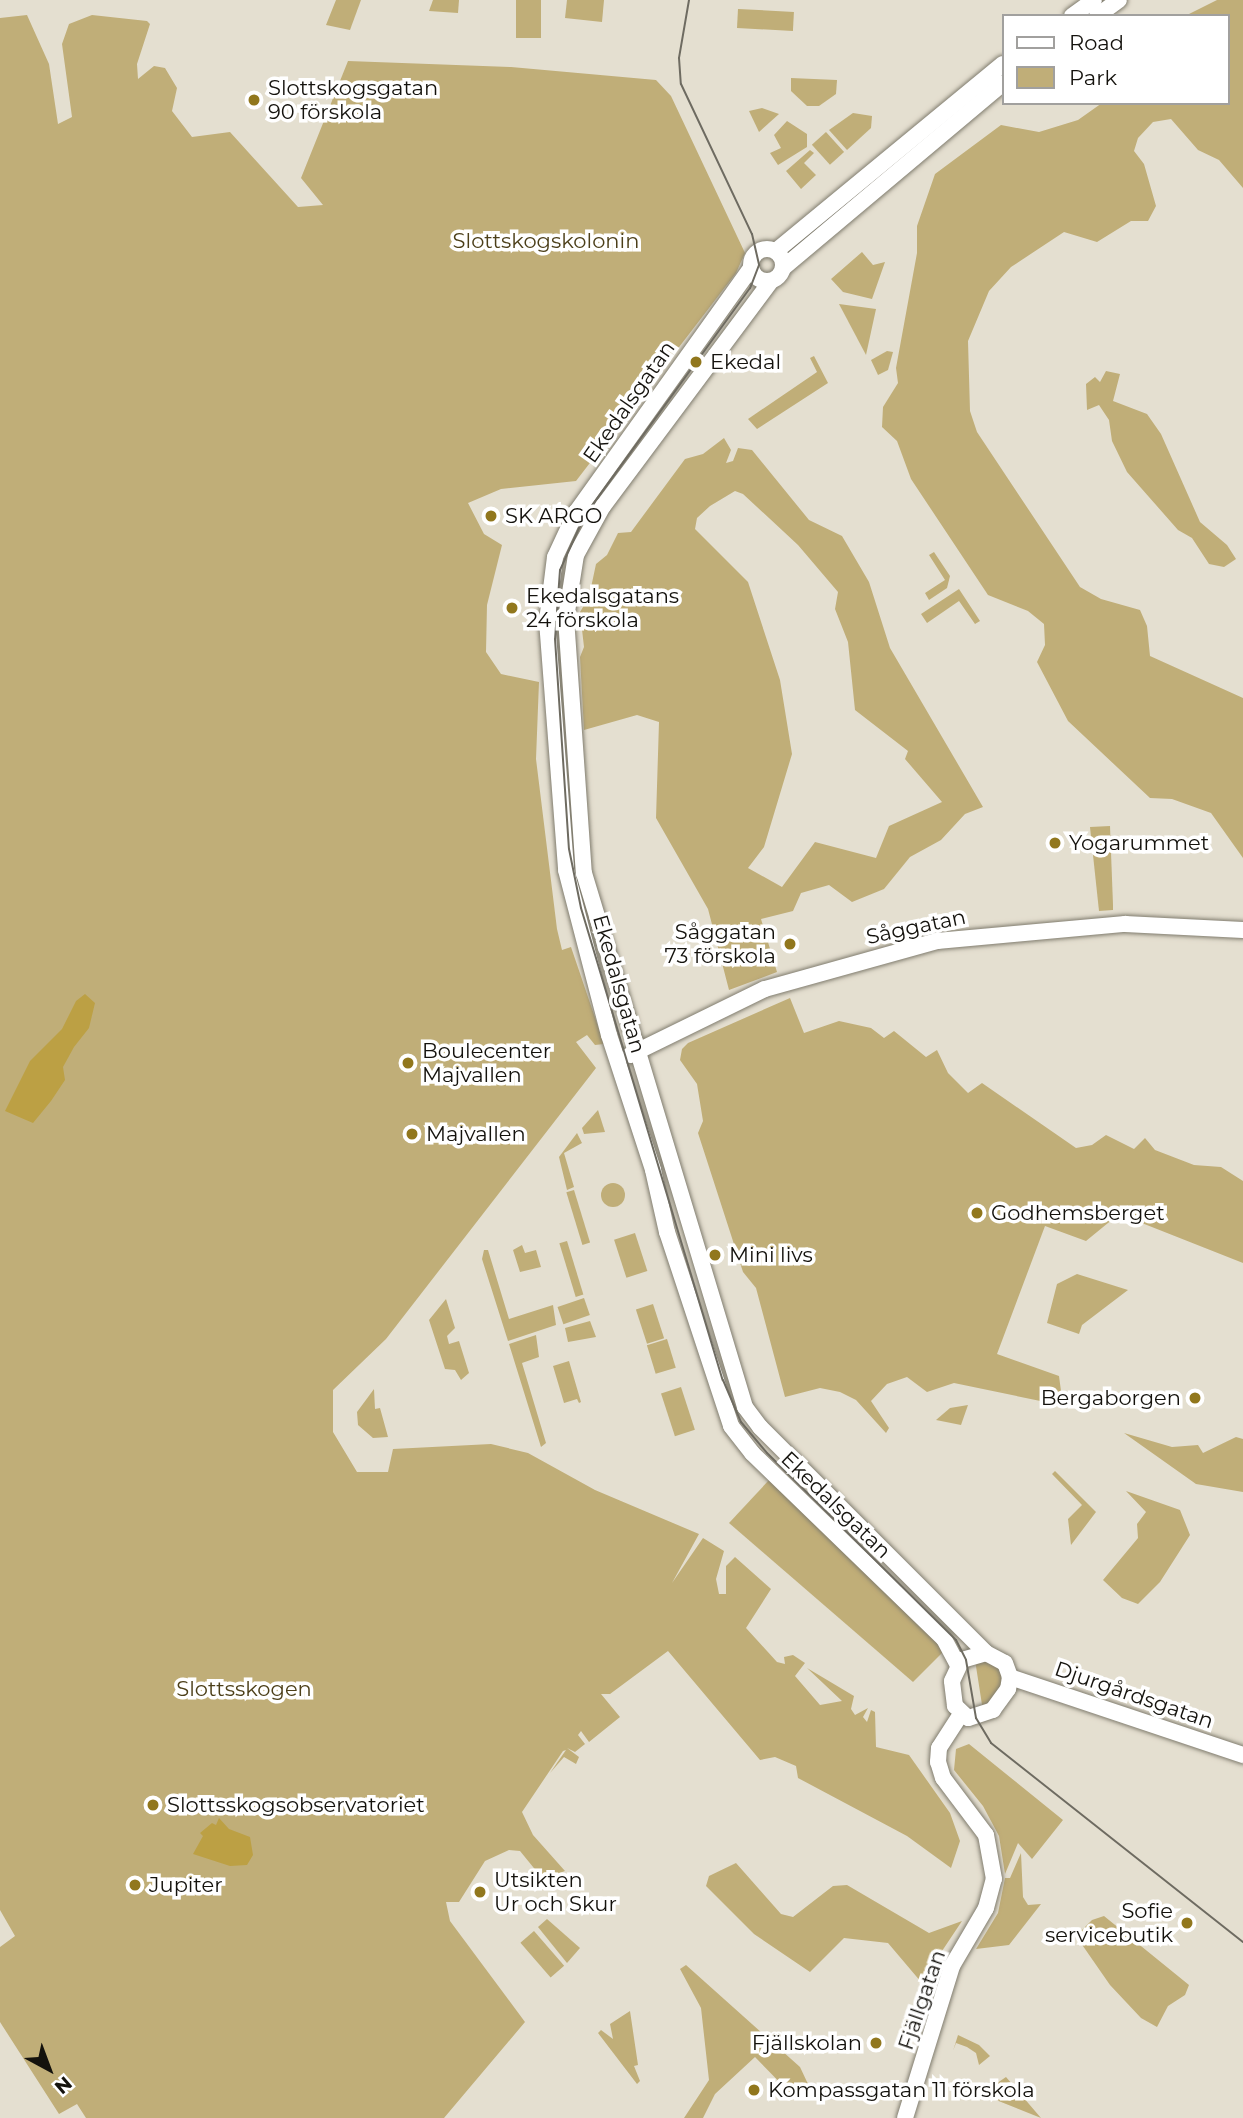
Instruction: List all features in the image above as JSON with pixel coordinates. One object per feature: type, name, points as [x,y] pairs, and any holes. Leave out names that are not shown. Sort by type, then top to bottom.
[{"type":"street","points":[[1075,14],[1094,0]]},
{"type":"street","points":[[1100,14],[1119,0]]},
{"type":"street","points":[[1002,65],[958,108],[783,267],[771,281],[761,280],[751,268],[758,251],[776,251],[958,108],[1002,84]]},
{"type":"street","points":[[776,251],[783,267]]},
{"type":"street","name":"Ekedalsgatan","points":[[751,268],[576,512],[562,539],[550,579],[548,621],[566,870],[667,1232],[731,1426],[752,1453],[944,1639],[958,1665]]},
{"type":"street","name":"Ekedalsgatan","points":[[771,281],[603,506],[580,546],[569,581],[566,618],[584,873],[745,1407],[767,1434],[986,1653]]},
{"type":"street","name":"Såggatan","points":[[620,1062],[765,989],[937,941],[1125,924],[1243,930]]},
{"type":"street","points":[[986,1653],[1001,1659],[1010,1677],[1006,1693],[993,1710],[976,1718],[961,1714],[951,1698],[958,1665],[970,1656],[986,1653]]},
{"type":"street","name":"Djurgårdsgatan","points":[[1010,1677],[1243,1755]]},
{"type":"street","name":"Fjällgatan","points":[[905,2118],[952,1966],[986,1908],[994,1879],[986,1835],[943,1778],[938,1762],[939,1748],[961,1714]]},
{"type":"green space","points":[[336,0],[361,0],[350,30],[326,25]]},
{"type":"green space","points":[[433,0],[459,0],[458,13],[429,11]]},
{"type":"green space","points":[[516,0],[541,0],[541,38],[516,38]]},
{"type":"green space","points":[[567,0],[604,0],[602,22],[565,18]]},
{"type":"green space","points":[[1217,0],[1243,0],[1243,188],[1219,160],[1198,150],[1171,119],[1153,122],[1138,138],[1134,151],[1144,164],[1156,206],[1148,221],[1131,221],[1097,242],[1064,232],[1011,267],[989,291],[968,341],[970,411],[977,432],[1080,587],[1101,599],[1140,610],[1147,626],[1150,656],[1243,698],[1243,858],[1211,813],[1172,799],[1150,798],[1068,721],[1037,662],[1045,645],[1044,624],[1028,611],[988,595],[911,479],[897,441],[882,427],[883,407],[898,383],[896,368],[917,253],[917,226],[935,174],[1001,125],[1039,132],[1078,120],[1099,105],[1229,105],[1229,14],[1189,14]]},
{"type":"green space","points":[[738,9],[794,12],[793,31],[737,28]]},
{"type":"green space","name":"Slottsskogen","points":[[27,15],[49,64],[58,124],[72,117],[62,44],[69,24],[92,15],[147,21],[150,24],[137,64],[138,79],[154,66],[165,68],[177,88],[172,111],[192,137],[230,132],[298,207],[323,205],[301,178],[348,61],[511,67],[656,80],[671,96],[745,253],[736,273],[576,481],[501,489],[468,503],[484,534],[502,545],[487,605],[486,652],[501,674],[539,682],[536,759],[557,929],[562,950],[571,947],[604,1044],[595,1045],[587,1035],[576,1042],[596,1068],[386,1339],[333,1390],[333,1432],[357,1472],[388,1472],[393,1449],[491,1444],[528,1453],[595,1490],[699,1534],[672,1583],[703,1538],[724,1551],[716,1579],[719,1594],[726,1594],[726,1566],[735,1557],[771,1589],[746,1628],[777,1662],[785,1664],[784,1657],[793,1655],[805,1663],[795,1676],[820,1705],[842,1701],[807,1668],[854,1696],[851,1709],[855,1715],[868,1708],[863,1717],[867,1722],[871,1710],[875,1712],[876,1747],[909,1755],[950,1813],[960,1841],[951,1868],[907,1836],[798,1778],[796,1766],[775,1757],[760,1760],[668,1651],[610,1694],[601,1694],[620,1717],[589,1742],[581,1731],[578,1735],[585,1744],[575,1752],[567,1748],[579,1757],[576,1764],[564,1757],[550,1773],[566,1750],[563,1751],[522,1812],[533,1835],[565,1871],[551,1876],[551,1889],[520,1851],[509,1850],[485,1861],[459,1902],[446,1902],[450,1921],[525,2022],[444,2118],[86,2118],[77,2104],[59,2114],[0,2022],[0,1947],[15,1936],[0,1910],[0,18]]},
{"type":"green space","points":[[791,78],[837,80],[836,94],[819,106],[807,106],[791,91]]},
{"type":"green space","points":[[762,108],[779,114],[759,132],[749,111]]},
{"type":"green space","points":[[853,113],[872,116],[871,128],[847,150],[829,130]]},
{"type":"green space","points":[[787,121],[807,134],[807,147],[778,165],[770,153],[781,148],[774,135]]},
{"type":"green space","points":[[826,132],[844,152],[830,165],[812,145]]},
{"type":"green space","points":[[810,150],[814,153],[804,163],[816,175],[801,189],[786,171]]},
{"type":"green space","points":[[862,252],[873,265],[885,262],[872,299],[843,292],[831,279]]},
{"type":"green space","points":[[839,304],[876,309],[866,355]]},
{"type":"green space","points":[[887,351],[893,352],[888,370],[878,375],[871,360]]},
{"type":"green space","points":[[814,356],[828,383],[757,429],[748,419],[817,372],[810,358]]},
{"type":"green space","points":[[1106,371],[1120,374],[1113,401],[1147,414],[1161,434],[1200,522],[1227,545],[1236,559],[1224,567],[1209,564],[1192,538],[1178,530],[1127,472],[1112,441],[1109,420],[1099,405],[1087,410],[1086,384],[1095,377],[1100,382]]},
{"type":"green space","points":[[724,438],[731,450],[726,463],[733,461],[738,448],[752,450],[809,520],[842,536],[869,582],[890,648],[983,807],[965,814],[941,840],[910,857],[884,889],[852,902],[829,885],[801,893],[793,911],[761,919],[777,972],[729,990],[708,909],[656,818],[659,722],[637,715],[584,730],[580,657],[584,647],[580,612],[589,597],[596,564],[607,555],[618,533],[631,532],[685,459],[703,454]],"holes":[[[735,491],[743,494],[798,545],[838,592],[835,609],[848,642],[855,710],[908,751],[905,759],[942,802],[889,826],[876,858],[815,842],[782,887],[748,868],[764,847],[792,754],[780,680],[748,582],[695,529],[697,518],[710,506]]]},
{"type":"green space","points":[[934,552],[950,576],[947,588],[929,600],[925,593],[945,580],[929,555]]},
{"type":"green space","points":[[959,589],[980,621],[975,624],[959,601],[927,623],[921,614]]},
{"type":"green space","points":[[1110,826],[1113,910],[1099,911],[1090,827]]},
{"type":"green space","points":[[790,998],[804,1033],[839,1021],[871,1028],[884,1038],[894,1031],[926,1057],[937,1050],[948,1073],[968,1093],[982,1083],[1076,1148],[1092,1145],[1106,1135],[1134,1149],[1145,1138],[1155,1150],[1194,1165],[1221,1167],[1243,1181],[1243,1263],[1119,1214],[1086,1241],[1045,1226],[997,1354],[1059,1376],[1061,1391],[1055,1404],[954,1383],[927,1392],[907,1377],[887,1384],[871,1401],[889,1428],[886,1433],[856,1400],[840,1392],[820,1388],[785,1397],[756,1288],[743,1272],[698,1133],[703,1121],[697,1084],[680,1060],[682,1049],[688,1043]]},
{"type":"green space","points":[[598,1110],[605,1132],[584,1134],[582,1128]]},
{"type":"green space","points":[[577,1133],[582,1143],[564,1153],[574,1187],[567,1190],[559,1157]]},
{"type":"green space","points":[[613,1183],[622,1186],[625,1195],[622,1204],[613,1207],[604,1204],[601,1195],[604,1186]]},
{"type":"green space","points":[[574,1190],[590,1243],[582,1245],[566,1192]]},
{"type":"green space","points":[[635,1233],[647,1271],[626,1278],[614,1240]]},
{"type":"green space","points":[[567,1241],[583,1295],[576,1297],[559,1243]]},
{"type":"green space","points":[[522,1245],[525,1253],[536,1250],[541,1267],[520,1272],[513,1250]]},
{"type":"green space","points":[[484,1250],[488,1250],[509,1319],[553,1305],[556,1325],[508,1341],[482,1259]]},
{"type":"green space","points":[[1077,1274],[1128,1290],[1082,1325],[1079,1334],[1047,1323],[1057,1284]]},
{"type":"green space","points":[[584,1298],[590,1315],[563,1324],[558,1307]]},
{"type":"green space","points":[[446,1299],[455,1328],[447,1336],[449,1344],[459,1341],[469,1373],[461,1380],[455,1370],[445,1369],[429,1320]]},
{"type":"green space","points":[[653,1304],[664,1338],[647,1344],[636,1310]]},
{"type":"green space","points":[[590,1321],[596,1337],[568,1342],[565,1328]]},
{"type":"green space","points":[[536,1335],[539,1357],[522,1363],[546,1443],[541,1447],[509,1344]]},
{"type":"green space","points":[[667,1339],[676,1368],[656,1374],[647,1345]]},
{"type":"green space","points":[[569,1361],[581,1402],[579,1403],[577,1399],[564,1403],[553,1366]]},
{"type":"green space","points":[[681,1387],[695,1430],[675,1436],[661,1393]]},
{"type":"green space","points":[[374,1389],[375,1409],[380,1408],[388,1437],[373,1438],[358,1425],[357,1412]]},
{"type":"green space","points":[[968,1405],[961,1425],[936,1420],[950,1408]]},
{"type":"green space","points":[[1124,1433],[1172,1447],[1198,1445],[1203,1453],[1236,1437],[1243,1439],[1243,1492],[1196,1484]]},
{"type":"green space","points":[[1055,1471],[1096,1512],[1071,1545],[1068,1519],[1082,1505],[1052,1474]]},
{"type":"green space","points":[[769,1480],[945,1650],[913,1682],[729,1523]]},
{"type":"green space","points":[[1126,1491],[1180,1510],[1190,1535],[1160,1582],[1138,1604],[1122,1598],[1103,1580],[1138,1538],[1137,1524],[1146,1512]]},
{"type":"green space","points":[[980,1658],[1002,1668],[1003,1685],[983,1711],[975,1660]]},
{"type":"green space","points":[[969,1744],[1063,1820],[1032,1859],[1018,1843],[1005,1874],[999,1836],[983,1806],[954,1770],[956,1749]]},
{"type":"green space","points":[[1021,1853],[1023,1897],[1028,1905],[1041,1904],[1009,1945],[976,1949],[998,1913],[1005,1878],[1010,1878]]},
{"type":"green space","points":[[736,1863],[781,1914],[793,1917],[833,1886],[847,1885],[929,1933],[962,1921],[930,1969],[934,1971],[927,1989],[888,1943],[844,1938],[810,1972],[754,1934],[706,1886],[709,1876]]},
{"type":"green space","points":[[1104,1916],[1189,1985],[1185,1995],[1168,2006],[1157,2027],[1141,2018],[1110,1985],[1076,1936],[1092,1920]]},
{"type":"green space","points":[[547,1919],[580,1948],[567,1963],[538,1927]]},
{"type":"green space","points":[[534,1931],[564,1966],[551,1978],[520,1943]]},
{"type":"green space","points":[[686,1965],[800,2067],[808,2084],[794,2097],[755,2057],[715,2094],[703,2118],[684,2118],[709,2080],[701,2008],[680,1969]]},
{"type":"green space","points":[[630,2011],[638,2065],[634,2066],[640,2081],[637,2084],[598,2033],[601,2030],[613,2039],[610,2024]]},
{"type":"green space","points":[[958,2035],[979,2045],[990,2056],[979,2065],[976,2053],[967,2047],[956,2043],[953,2051]]},
{"type":"green space","points":[[1006,2077],[1023,2097],[1041,2118],[981,2094]]},
{"type":"shaded area","points":[[85,994],[95,1003],[89,1028],[63,1067],[65,1080],[51,1101],[33,1123],[5,1111],[30,1061],[62,1029],[76,1001]]},
{"type":"shaded area","points":[[219,1818],[229,1829],[250,1837],[253,1855],[247,1865],[230,1866],[193,1854],[203,1836],[200,1833],[212,1823],[216,1825]]},
{"type":"tram line","points":[[689,0],[679,58],[681,84],[752,234],[759,265],[750,288],[585,515],[560,570],[555,639],[569,849],[581,908],[723,1380],[741,1422],[767,1453],[956,1640],[966,1660],[976,1718],[991,1743],[1243,1942]]},
{"type":"place","name":"Slottskogsgatan 90 förskola","points":[[254,100]]},
{"type":"place","name":"Ekedal","points":[[696,362]]},
{"type":"place","name":"SK ARGO","points":[[491,516]]},
{"type":"place","name":"Ekedalsgatans 24 förskola","points":[[512,608]]},
{"type":"place","name":"Yogarummet","points":[[1055,843]]},
{"type":"place","name":"Såggatan 73 förskola","points":[[790,944]]},
{"type":"place","name":"Boulecenter Majvallen","points":[[408,1063]]},
{"type":"place","name":"Majvallen","points":[[412,1134]]},
{"type":"place","name":"Godhemsberget","points":[[977,1213]]},
{"type":"place","name":"Mini livs","points":[[715,1255]]},
{"type":"place","name":"Bergaborgen","points":[[1195,1398]]},
{"type":"place","name":"Slottsskogsobservatoriet","points":[[153,1805]]},
{"type":"place","name":"Jupiter","points":[[135,1885]]},
{"type":"place","name":"Utsikten Ur och Skur","points":[[480,1892]]},
{"type":"place","name":"Sofie servicebutik","points":[[1187,1923]]},
{"type":"place","name":"Fjällskolan","points":[[876,2043]]},
{"type":"place","name":"Kompassgatan 11 förskola","points":[[754,2090]]},
{"type":"park label","name":"Slottskogskolonin","points":[[546,241]]}]
